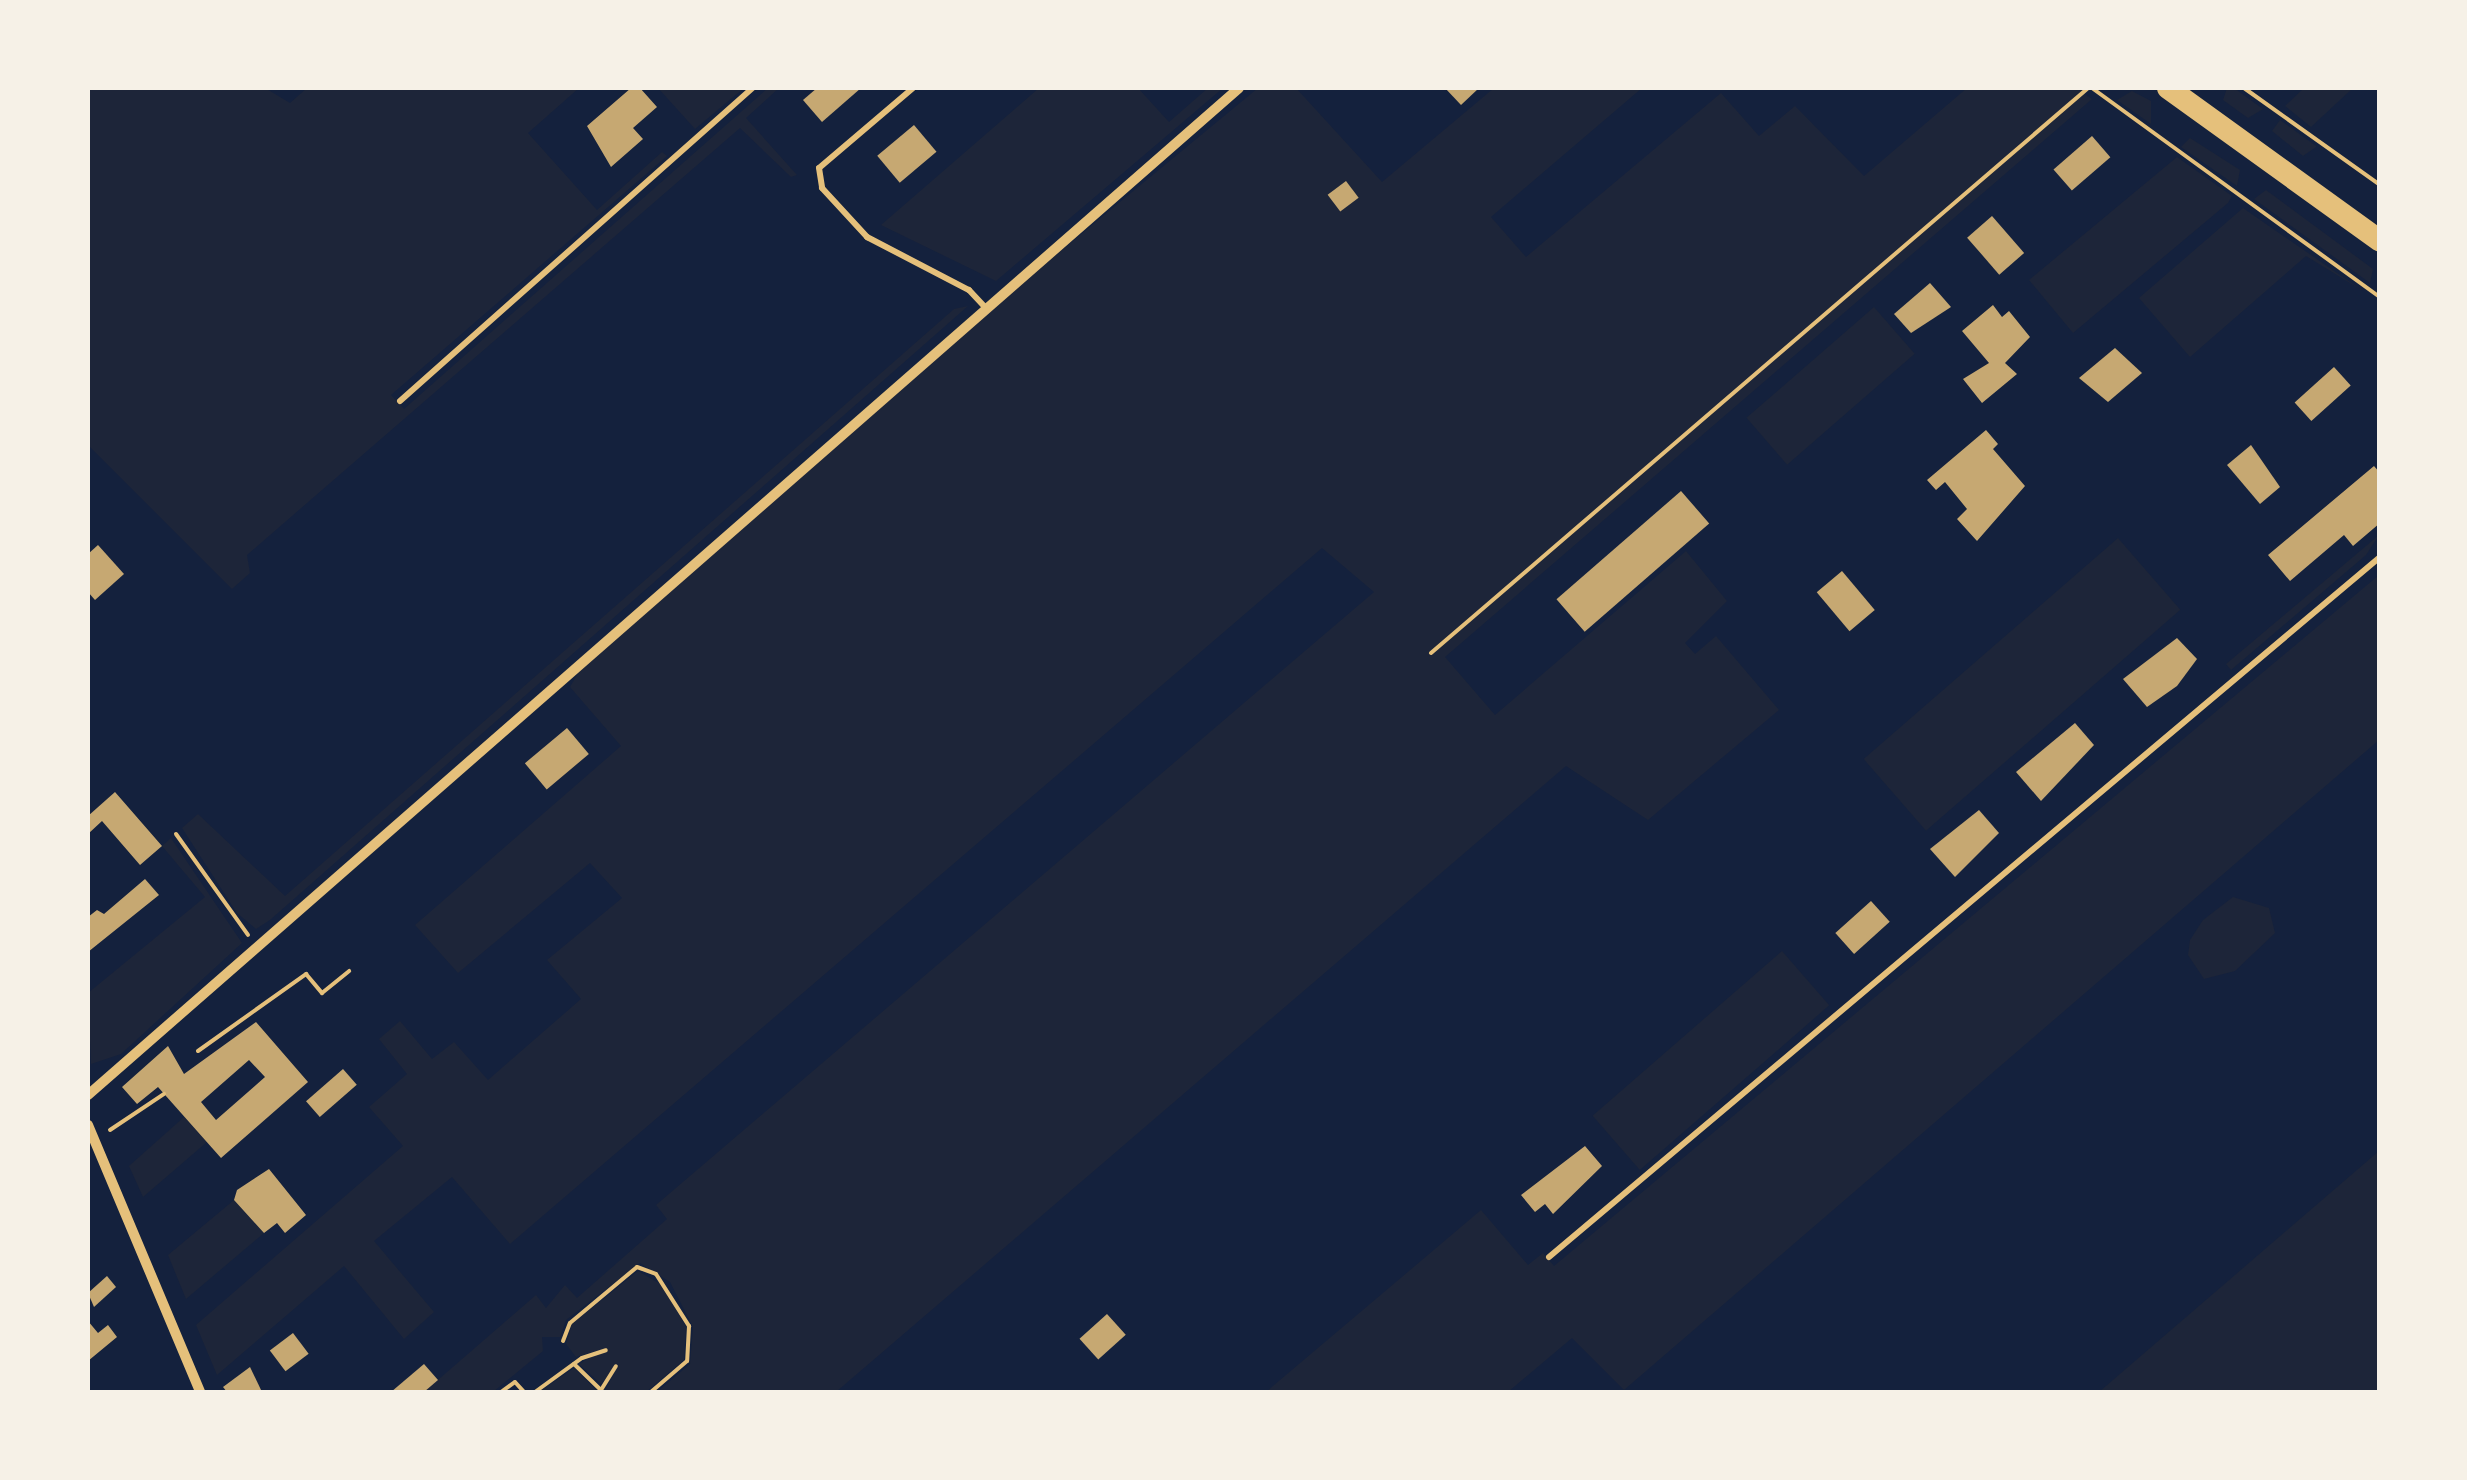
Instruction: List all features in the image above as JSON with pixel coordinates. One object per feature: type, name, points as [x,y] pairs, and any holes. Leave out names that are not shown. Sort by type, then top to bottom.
[{"type":"main road","points":[[2168,88],[2380,241]]},
{"type":"street","points":[[88,1095],[1239,88]]},
{"type":"street","points":[[88,1125],[200,1392]]},
{"type":"lane","points":[[400,401],[754,88]]},
{"type":"lane","points":[[913,88],[819,168],[822,188],[867,236],[968,290],[985,307]]},
{"type":"lane","points":[[1549,1257],[2380,558]]},
{"type":"path","points":[[1431,654],[2090,88],[2380,297]]},
{"type":"path","points":[[2244,88],[2380,185]]},
{"type":"path","points":[[176,834],[257,945]]},
{"type":"path","points":[[198,1050],[306,974],[322,993],[349,970]]},
{"type":"path","points":[[106,1132],[164,1094]]},
{"type":"path","points":[[563,1340],[570,1323],[638,1267],[656,1274],[689,1326],[687,1362],[651,1392]]},
{"type":"path","points":[[535,1392],[574,1364],[606,1350]]},
{"type":"path","points":[[574,1364],[599,1391],[616,1366]]},
{"type":"path","points":[[501,1392],[515,1382],[524,1392]]},
{"type":"shaded area","points":[[88,88],[265,88],[290,103],[307,88],[579,88],[528,133],[597,210],[662,152],[667,156],[391,395],[404,409],[768,88],[779,88],[746,118],[797,175],[791,177],[740,128],[247,555],[250,573],[232,589],[88,445]]},
{"type":"shaded area","points":[[658,88],[744,88],[695,129]]},
{"type":"shaded area","points":[[1039,88],[1138,88],[1169,122],[1208,88],[1223,88],[996,281],[881,225]]},
{"type":"shaded area","points":[[1258,88],[1296,88],[1382,182],[1494,88],[1642,88],[1491,217],[1526,257],[1721,93],[1759,136],[1795,106],[1864,176],[1967,88],[2076,88],[2092,99],[1445,657],[1495,715],[1686,551],[1727,601],[1685,643],[1695,654],[1716,636],[1779,710],[1648,820],[1566,766],[836,1392],[657,1392],[690,1364],[693,1327],[670,1282],[640,1263],[566,1320],[560,1337],[542,1337],[543,1351],[493,1392],[424,1392],[536,1295],[546,1308],[565,1285],[577,1298],[667,1219],[656,1205],[1374,592],[1322,548],[510,1244],[452,1177],[374,1241],[434,1312],[404,1339],[344,1266],[217,1375],[196,1325],[403,1146],[369,1107],[407,1074],[379,1039],[400,1021],[432,1059],[454,1042],[488,1080],[581,999],[547,960],[622,898],[590,863],[458,973],[415,925],[621,746],[570,687],[578,673],[1005,297]]},
{"type":"shaded area","points":[[2227,88],[2234,88],[2263,109],[2248,118],[2223,100]]},
{"type":"shaded area","points":[[2304,88],[2353,88],[2311,127],[2285,106]]},
{"type":"shaded area","points":[[2132,91],[2151,101],[2151,124],[2117,100]]},
{"type":"shaded area","points":[[2280,120],[2316,147],[2303,156],[2272,131]]},
{"type":"shaded area","points":[[2190,138],[2240,170],[2237,186],[2181,147]]},
{"type":"shaded area","points":[[2177,157],[2232,196],[2228,203],[2073,333],[2029,280]]},
{"type":"shaded area","points":[[2266,190],[2373,269],[2370,283],[2254,199]]},
{"type":"shaded area","points":[[2243,208],[2363,291],[2306,256],[2190,357],[2139,298]]},
{"type":"shaded area","points":[[968,306],[270,920],[256,929],[237,913],[182,828],[198,814],[285,896],[954,309]]},
{"type":"shaded area","points":[[1874,307],[1915,354],[1787,465],[1746,418]]},
{"type":"shaded area","points":[[2379,535],[2366,555],[2231,670],[2226,664]]},
{"type":"shaded area","points":[[2118,538],[2180,610],[1926,831],[1864,759]]},
{"type":"shaded area","points":[[2379,575],[2379,740],[1624,1390],[1572,1338],[1508,1392],[1266,1392],[1481,1210],[1528,1265],[1543,1253],[1554,1266]]},
{"type":"shaded area","points":[[171,838],[242,943],[121,1054],[91,1064],[88,993],[205,897],[162,846]]},
{"type":"shaded area","points":[[2233,897],[2269,908],[2275,933],[2235,971],[2204,979],[2188,955],[2190,940],[2203,920]]},
{"type":"shaded area","points":[[1782,951],[1829,1005],[1640,1170],[1593,1116]]},
{"type":"shaded area","points":[[184,1117],[207,1142],[143,1197],[129,1166]]},
{"type":"shaded area","points":[[2379,1151],[2379,1392],[2099,1392]]},
{"type":"shaded area","points":[[234,1200],[264,1233],[186,1299],[168,1255]]},
{"type":"shaded area","points":[[638,1271],[662,1285],[686,1327],[684,1360],[646,1392],[604,1392],[619,1365],[601,1384],[579,1364],[606,1348],[576,1357],[566,1344],[572,1324]]},
{"type":"shaded area","points":[[574,1368],[596,1390],[539,1392]]},
{"type":"building","points":[[631,88],[640,88],[657,107],[633,128],[643,139],[611,167],[587,126]]},
{"type":"building","points":[[817,88],[861,88],[822,122],[803,100]]},
{"type":"building","points":[[1445,88],[1479,88],[1461,105]]},
{"type":"building","points":[[914,125],[936,152],[900,183],[877,156]]},
{"type":"building","points":[[2092,136],[2110,157],[2072,191],[2054,169]]},
{"type":"building","points":[[1346,181],[1359,198],[1340,212],[1328,195]]},
{"type":"building","points":[[1992,216],[2024,253],[1999,275],[1967,238]]},
{"type":"building","points":[[1930,283],[1951,307],[1911,333],[1894,314]]},
{"type":"building","points":[[1993,305],[2002,317],[2009,311],[2030,337],[2005,363],[2017,374],[1982,403],[1963,379],[1989,363],[1962,331]]},
{"type":"building","points":[[2115,348],[2142,373],[2108,402],[2079,378]]},
{"type":"building","points":[[2334,367],[2351,386],[2311,421],[2295,402]]},
{"type":"building","points":[[1986,430],[1998,444],[1993,449],[2025,486],[1977,541],[1957,519],[1967,509],[1945,482],[1936,490],[1927,480]]},
{"type":"building","points":[[2251,445],[2280,487],[2260,504],[2227,465]]},
{"type":"building","points":[[2374,466],[2380,473],[2380,523],[2353,546],[2344,535],[2290,581],[2268,555]]},
{"type":"building","points":[[1681,491],[1709,523],[1585,632],[1556,599]]},
{"type":"building","points":[[98,545],[124,574],[95,600],[88,592],[88,554]]},
{"type":"building","points":[[1842,571],[1875,610],[1850,631],[1817,592]]},
{"type":"building","points":[[2177,638],[2197,659],[2177,686],[2147,707],[2123,679]]},
{"type":"building","points":[[2075,723],[2094,745],[2041,801],[2016,772]]},
{"type":"building","points":[[567,728],[589,754],[547,789],[525,763]]},
{"type":"building","points":[[115,792],[162,846],[140,865],[102,821],[88,834],[88,816]]},
{"type":"building","points":[[1979,810],[1999,833],[1955,877],[1930,849]]},
{"type":"building","points":[[145,879],[159,895],[88,952],[88,917],[97,910],[104,914]]},
{"type":"building","points":[[1871,901],[1890,922],[1854,954],[1835,933]]},
{"type":"building","points":[[256,1022],[308,1082],[221,1158],[158,1087],[137,1104],[122,1087],[168,1046],[184,1074]],"holes":[[[249,1060],[265,1077],[216,1120],[201,1102]]]},
{"type":"building","points":[[343,1069],[357,1085],[320,1117],[306,1101]]},
{"type":"building","points":[[1585,1146],[1602,1166],[1553,1214],[1545,1204],[1535,1212],[1521,1195]]},
{"type":"building","points":[[269,1169],[306,1215],[285,1233],[277,1223],[264,1233],[234,1200],[237,1190]]},
{"type":"building","points":[[107,1276],[116,1287],[94,1307],[88,1293]]},
{"type":"building","points":[[1107,1314],[1126,1335],[1098,1360],[1080,1339]]},
{"type":"building","points":[[88,1321],[98,1333],[108,1325],[117,1337],[88,1361]]},
{"type":"building","points":[[293,1333],[309,1354],[285,1371],[270,1350]]},
{"type":"building","points":[[424,1364],[438,1380],[424,1392],[391,1392]]},
{"type":"building","points":[[250,1367],[262,1392],[227,1392],[223,1387]]}]
